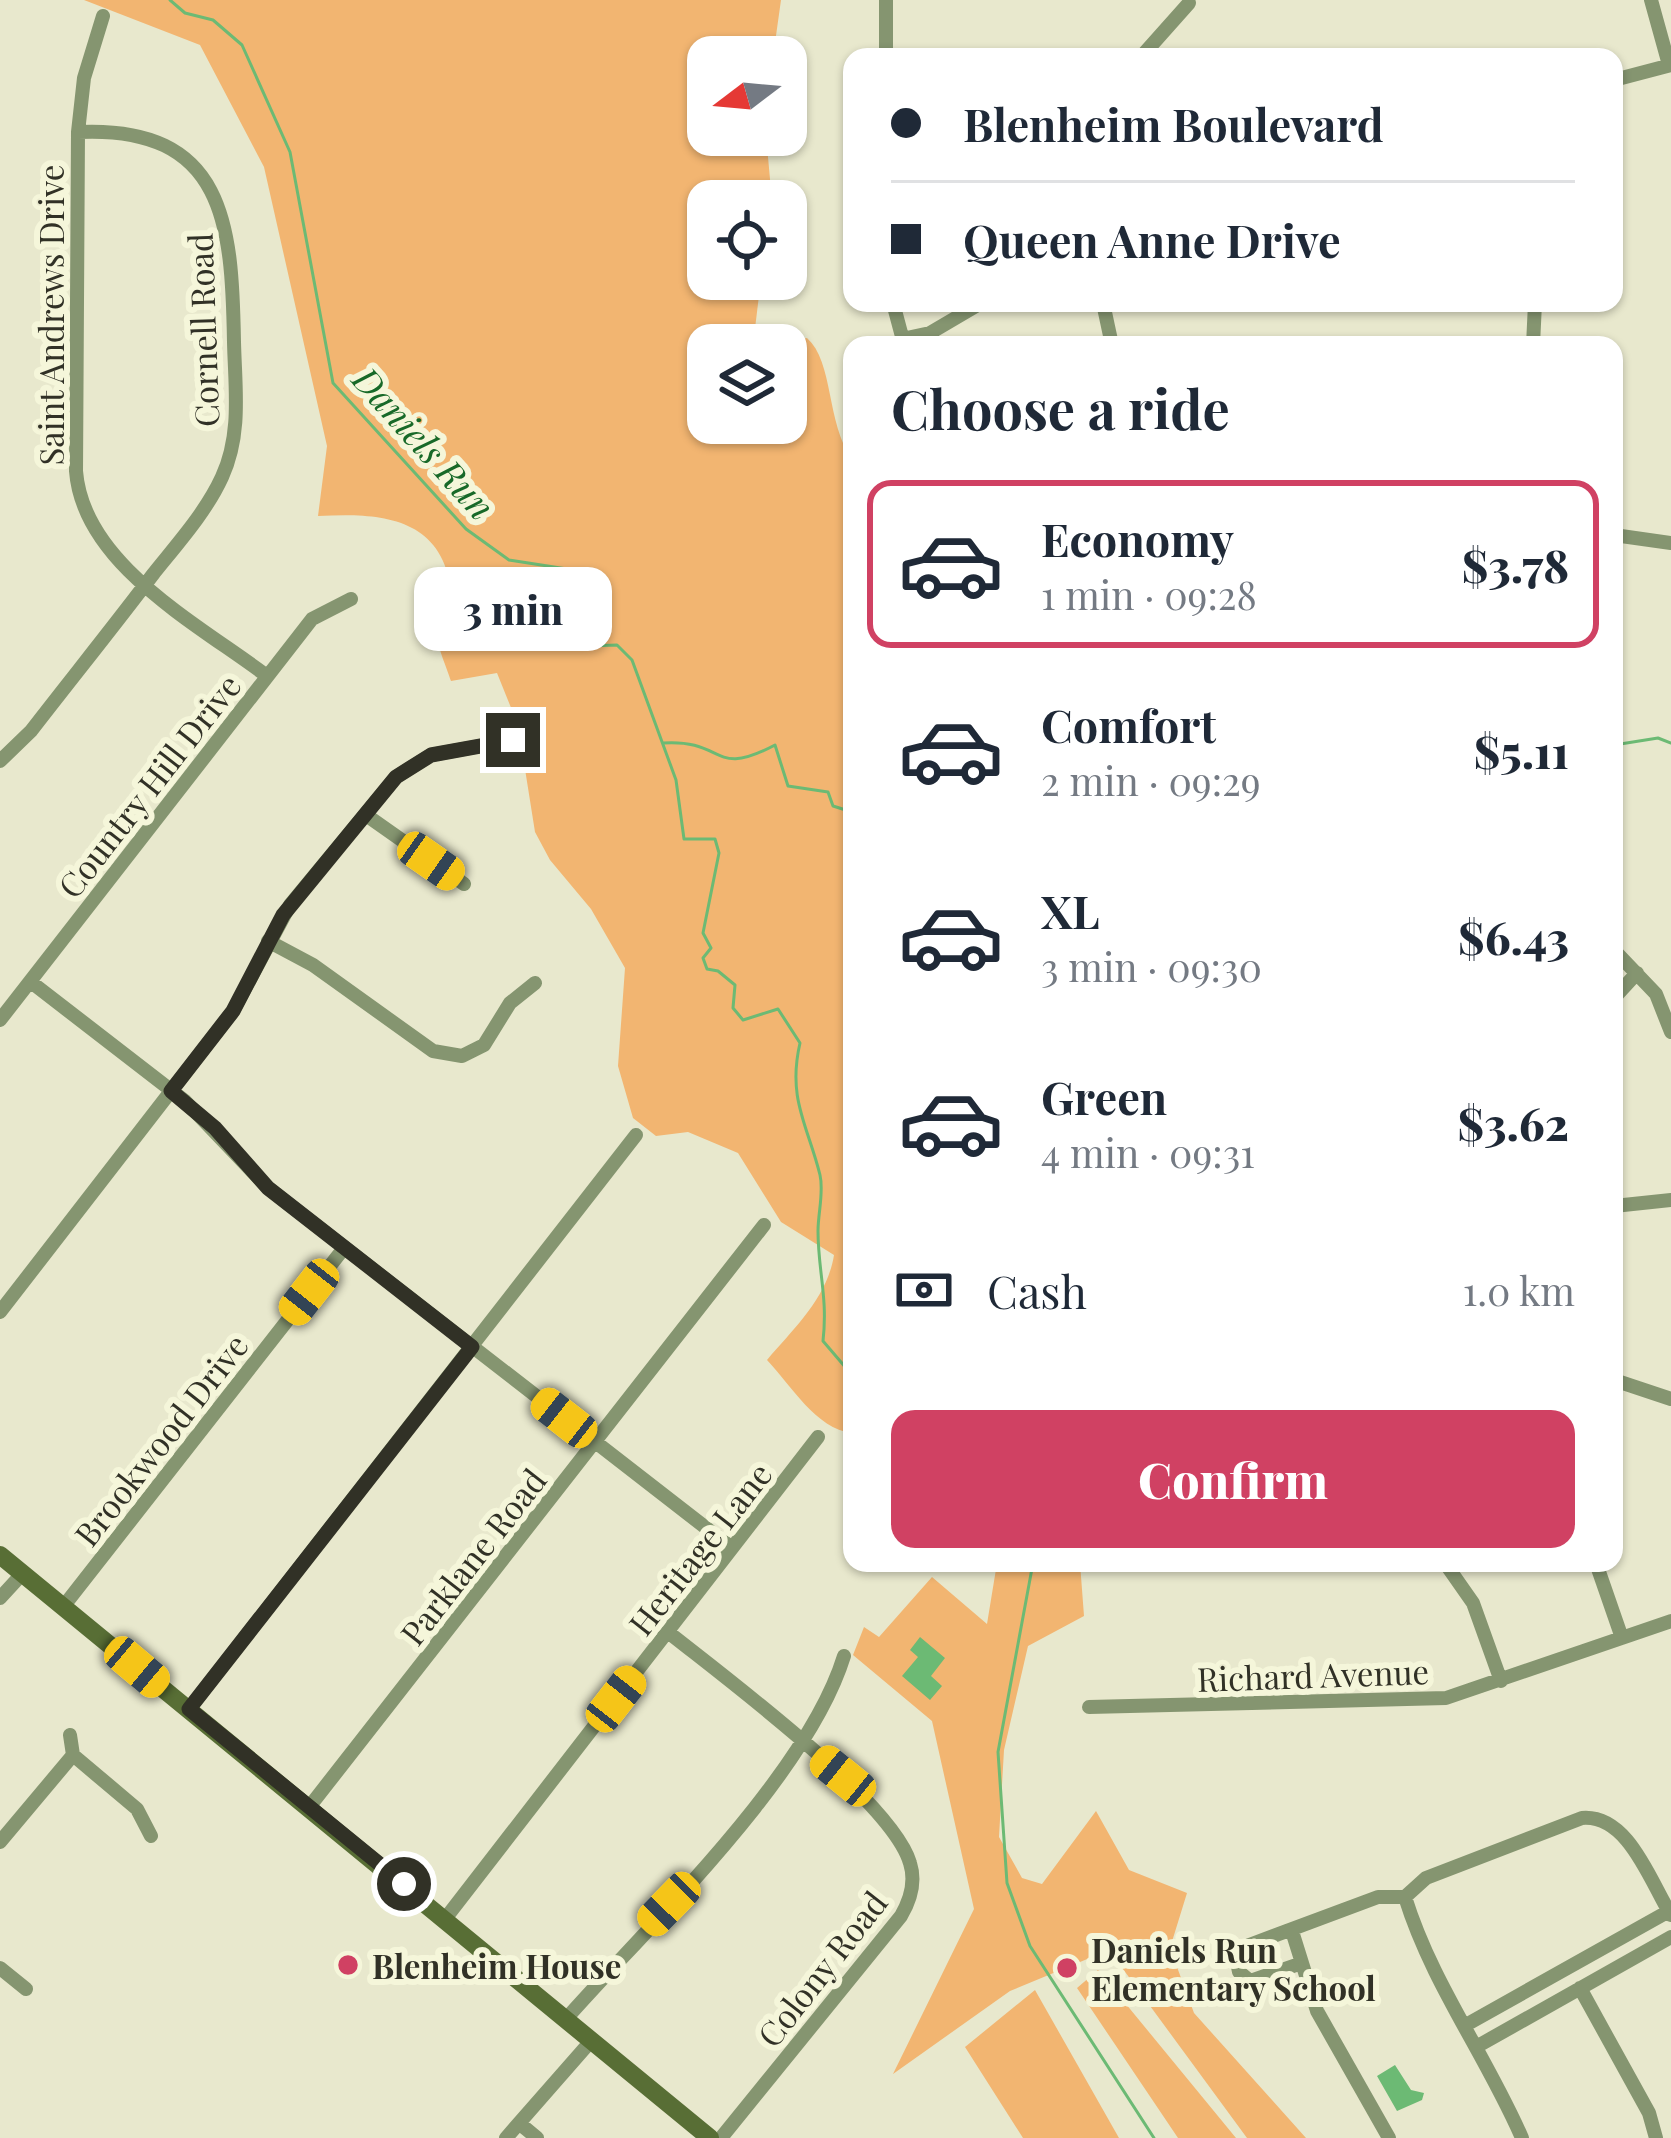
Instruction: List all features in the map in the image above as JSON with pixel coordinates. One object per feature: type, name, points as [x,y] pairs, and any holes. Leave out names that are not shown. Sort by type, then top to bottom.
[{"type":"main road","points":[[0,1555],[710,2138]]},
{"type":"street","points":[[886,0],[886,48]]},
{"type":"street","points":[[1623,78],[1670,65],[1652,0]]},
{"type":"street","points":[[1149,48],[1189,3]]},
{"type":"street","name":"Saint Andrews Drive","points":[[103,16],[84,78],[78,131],[77,486],[85,515],[103,546],[267,676]]},
{"type":"street","name":"Cornell Road","points":[[0,761],[31,731],[212,495],[230,455],[236,420],[230,236],[213,193],[170,150],[123,133],[78,131]]},
{"type":"street","points":[[921,336],[966,312]]},
{"type":"street","points":[[1623,536],[1671,543]]},
{"type":"street","name":"Country Hill Drive","points":[[0,1020],[313,619],[351,599]]},
{"type":"street","points":[[0,1312],[233,1011],[290,905],[396,777],[419,760],[513,740]]},
{"type":"street","points":[[367,815],[464,884]]},
{"type":"street","points":[[268,940],[449,1056],[484,1046],[509,1004],[535,983]]},
{"type":"street","points":[[1623,959],[1656,994],[1671,1032]]},
{"type":"street","points":[[1623,988],[1637,973]]},
{"type":"street","points":[[31,982],[215,1128],[268,1188],[732,1548]]},
{"type":"street","points":[[189,1709],[636,1135]]},
{"type":"street","points":[[1623,1205],[1671,1200]]},
{"type":"street","name":"Parklane Road","points":[[310,1807],[764,1225]]},
{"type":"street","name":"Brookwood Drive","points":[[63,1607],[344,1248]]},
{"type":"street","points":[[1623,1383],[1671,1399]]},
{"type":"street","name":"Heritage Lane","points":[[445,1918],[818,1437]]},
{"type":"street","points":[[1451,1572],[1473,1603],[1501,1682]]},
{"type":"street","points":[[1599,1572],[1622,1638]]},
{"type":"street","points":[[0,1598],[23,1573]]},
{"type":"street","name":"Richard Avenue","points":[[1089,1707],[1427,1700],[1501,1682],[1671,1621]]},
{"type":"street","name":"Colony Road","points":[[668,1632],[856,1789],[902,1847],[911,1867],[912,1890],[896,1923],[721,2138]]},
{"type":"street","points":[[566,2019],[687,1886],[802,1743],[844,1656]]},
{"type":"street","points":[[70,1736],[73,1755],[136,1809],[151,1837]]},
{"type":"street","points":[[0,1843],[73,1755]]},
{"type":"street","points":[[1300,1964],[1250,1981],[1239,1972],[1236,1957],[1244,1947],[1378,1897],[1405,1897],[1426,1878],[1582,1818],[1601,1817],[1617,1827],[1670,1913],[1464,2026]]},
{"type":"street","points":[[1405,1897],[1435,1978],[1522,2138]]},
{"type":"street","points":[[1292,1931],[1325,2026],[1389,2138]]},
{"type":"street","points":[[1476,2047],[1671,1937]]},
{"type":"street","points":[[0,1969],[26,1990]]},
{"type":"street","points":[[1580,1988],[1649,2114],[1656,2138]]},
{"type":"street","points":[[506,2138],[591,2041]]},
{"type":"street","points":[[519,2123],[537,2138]]},
{"type":"shaded area","points":[[84,0],[781,0],[776,36],[687,36],[687,156],[768,156],[770,180],[687,180],[687,300],[758,300],[756,324],[687,324],[687,444],[807,444],[807,338],[816,349],[843,441],[843,1431],[816,1415],[767,1360],[817,1298],[834,1255],[781,1222],[738,1153],[688,1132],[656,1136],[633,1118],[618,1066],[625,968],[591,909],[550,860],[535,832],[518,725],[497,673],[451,681],[437,633],[450,590],[443,561],[432,543],[400,523],[318,516],[327,446],[264,167],[200,45]]},
{"type":"shaded area","points":[[996,1572],[1081,1572],[1084,1616],[1028,1646],[1004,1750],[999,1837],[1022,1878],[1042,1884],[1096,1811],[1129,1870],[1187,1893],[1170,1948],[1194,2013],[1306,2138],[1247,2138],[1109,1950],[1010,1991],[893,2074],[974,1909],[932,1721],[853,1655],[864,1627],[879,1637],[932,1577],[987,1624]]},
{"type":"shaded area","points":[[920,1637],[945,1658],[931,1676],[942,1686],[930,1700],[902,1676],[918,1657],[910,1650]]},
{"type":"shaded area","points":[[1098,1970],[1236,2138],[1178,2138],[1077,1988]]},
{"type":"shaded area","points":[[1035,1990],[1119,2138],[1023,2138],[965,2047]]},
{"type":"shaded area","points":[[1395,2065],[1411,2090],[1424,2093],[1422,2100],[1397,2111],[1377,2076]]},
{"type":"waterway","name":"Daniels Run","points":[[170,0],[185,13],[213,20],[242,45],[290,152],[333,383],[466,529],[509,560],[567,569],[590,586],[581,640],[588,646],[617,645],[632,660],[676,780],[684,839],[715,839],[719,853],[703,933],[711,948],[703,958],[707,969],[718,971],[735,985],[733,1008],[743,1020],[778,1009],[800,1043],[797,1096],[821,1182],[818,1231],[823,1341],[843,1364]]},
{"type":"waterway","points":[[1623,744],[1658,738],[1671,743]]},
{"type":"waterway","points":[[663,743],[698,746],[728,758],[754,755],[775,745],[788,786],[828,792],[833,806],[843,809]]},
{"type":"waterway","name":"Daniels Run","points":[[1031,1572],[998,1752],[1007,1883],[1030,1946],[1154,2138]]},
{"type":"place","name":"Blenheim House","points":[[348,1965]]},
{"type":"place","name":"Daniels Run Elementary School","points":[[1067,1968]]},
{"type":"route","points":[[404,1884],[189,1709],[472,1347],[268,1188],[215,1128],[171,1091],[233,1011],[283,915],[396,777],[431,755],[513,740]]}]
